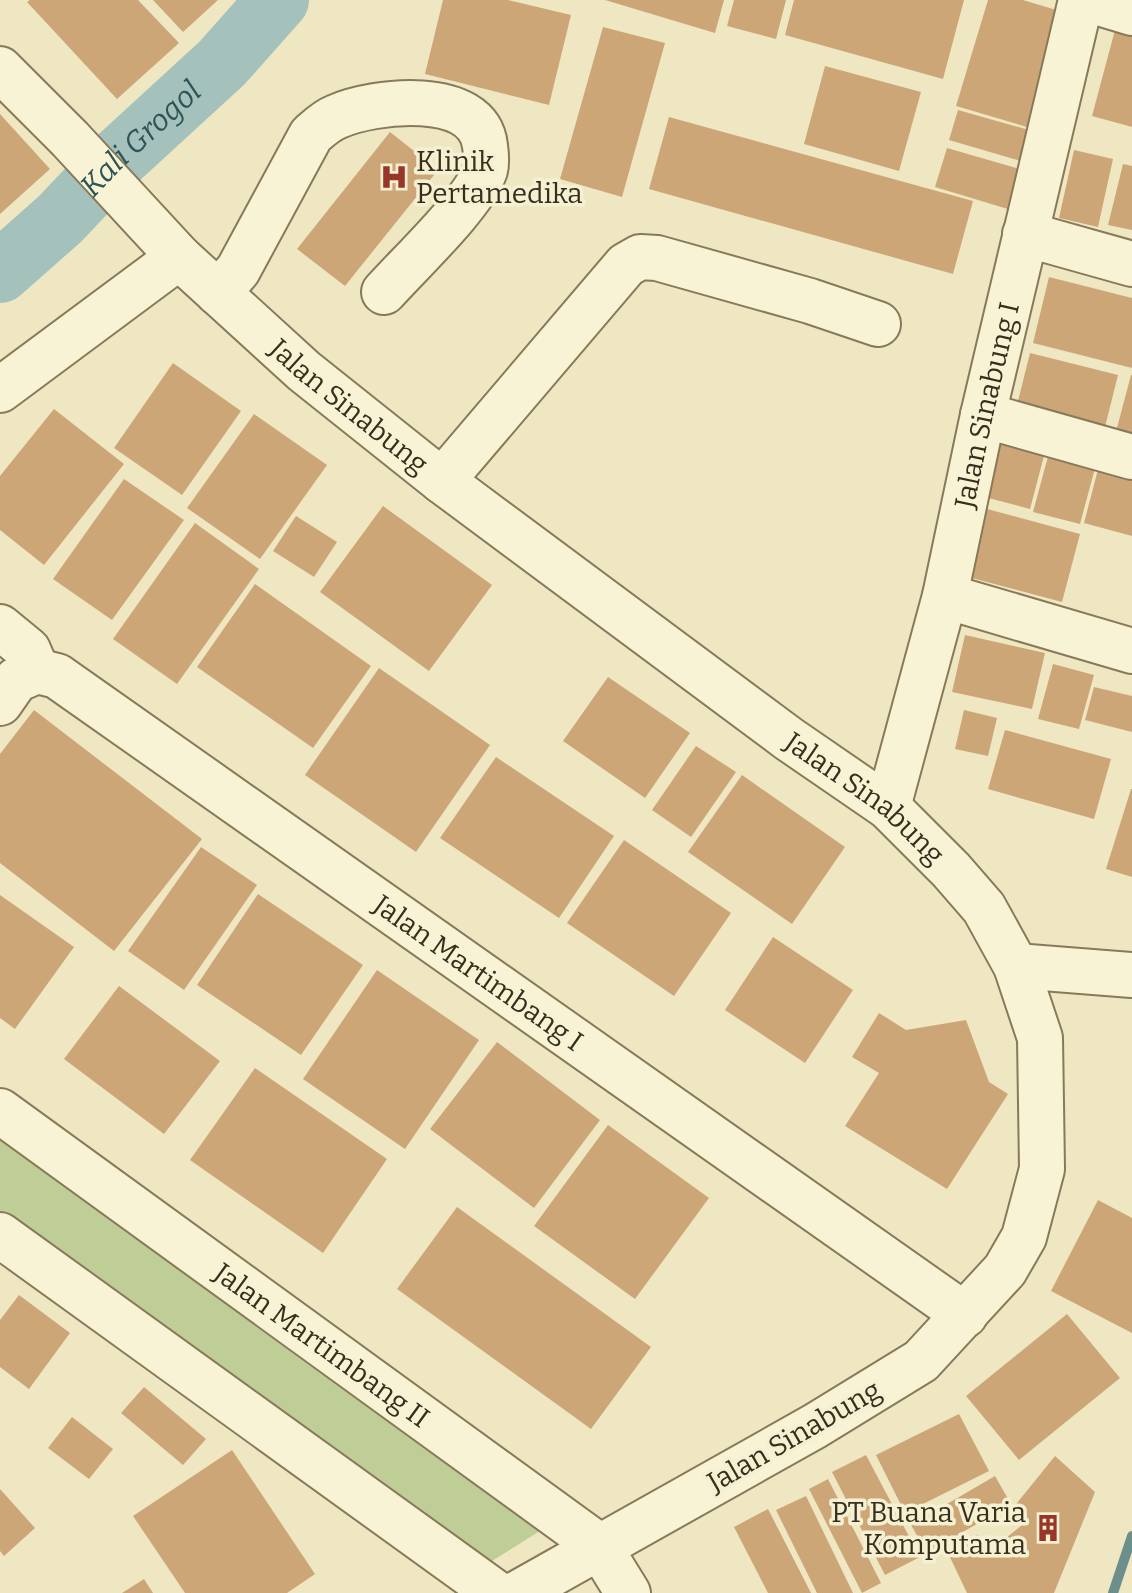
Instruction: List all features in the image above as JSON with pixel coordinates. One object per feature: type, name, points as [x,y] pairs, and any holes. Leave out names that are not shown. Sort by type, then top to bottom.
[{"type":"street","name":"Jalan Sinabung I","points":[[888,807],[945,596],[983,415],[1081,0]]},
{"type":"street","points":[[1089,0],[1132,13]]},
{"type":"street","name":"Jalan Sinabung","points":[[0,69],[70,139],[179,257],[304,371],[442,481],[789,739],[888,807],[984,908],[1016,966],[1040,1038],[1042,1169],[1024,1237],[1005,1270],[921,1361],[803,1433],[518,1593]]},
{"type":"street","points":[[218,293],[238,270],[311,135],[324,123],[372,107],[412,103],[447,107],[481,128],[486,166],[477,189],[384,292]]},
{"type":"street","points":[[1025,234],[1132,264]]},
{"type":"street","points":[[0,390],[179,257]]},
{"type":"street","points":[[442,481],[626,265],[640,257],[657,258],[795,296],[878,324]]},
{"type":"street","points":[[983,415],[1132,457]]},
{"type":"street","points":[[945,596],[1132,651]]},
{"type":"street","points":[[0,627],[28,650],[37,671],[16,680],[0,703]]},
{"type":"street","name":"Jalan Martimbang I","points":[[37,671],[57,676],[70,685],[965,1315]]},
{"type":"street","points":[[1016,966],[1132,975]]},
{"type":"street","name":"Jalan Martimbang II","points":[[0,1111],[599,1546],[628,1593]]},
{"type":"street","points":[[0,1235],[496,1593]]},
{"type":"green space","points":[[0,1132],[543,1529],[484,1566],[0,1218]]},
{"type":"building","points":[[138,0],[179,43],[117,99],[27,2]]},
{"type":"building","points":[[153,0],[218,0],[183,32]]},
{"type":"building","points":[[443,0],[508,0],[571,15],[549,105],[425,74]]},
{"type":"building","points":[[605,0],[724,0],[715,33]]},
{"type":"building","points":[[734,0],[786,0],[776,39],[727,26]]},
{"type":"building","points":[[794,0],[964,0],[943,79],[785,35]]},
{"type":"building","points":[[988,0],[1023,0],[1073,15],[1037,130],[956,106]]},
{"type":"building","points":[[603,27],[665,43],[622,197],[560,179]]},
{"type":"building","points":[[1115,30],[1132,34],[1132,127],[1092,116]]},
{"type":"building","points":[[825,66],[921,92],[899,171],[804,144]]},
{"type":"building","points":[[958,110],[1036,132],[1027,163],[949,140]]},
{"type":"building","points":[[0,114],[50,169],[0,214]]},
{"type":"building","points":[[669,117],[973,201],[953,274],[649,189]]},
{"type":"building","points":[[390,132],[438,170],[345,286],[297,249]]},
{"type":"building","points":[[947,148],[1023,170],[1011,210],[935,187]]},
{"type":"building","points":[[1074,150],[1113,159],[1098,227],[1059,218]]},
{"type":"building","points":[[1123,164],[1132,166],[1132,230],[1108,225]]},
{"type":"building","points":[[1049,277],[1132,298],[1132,368],[1033,343]]},
{"type":"building","points":[[1030,353],[1118,375],[1103,435],[1015,413]]},
{"type":"building","points":[[173,363],[241,411],[182,495],[114,448]]},
{"type":"building","points":[[1132,375],[1132,444],[1114,439]]},
{"type":"building","points":[[54,409],[124,464],[44,565],[0,530],[0,476]]},
{"type":"building","points":[[254,414],[327,465],[260,559],[187,508]]},
{"type":"building","points":[[1001,424],[1049,437],[1030,509],[981,496]]},
{"type":"building","points":[[1050,449],[1097,461],[1080,524],[1033,512]]},
{"type":"building","points":[[1102,454],[1132,462],[1132,536],[1084,523]]},
{"type":"building","points":[[124,479],[184,520],[112,620],[53,579]]},
{"type":"building","points":[[383,506],[492,585],[429,671],[320,592]]},
{"type":"building","points":[[987,509],[1080,534],[1062,602],[968,577]]},
{"type":"building","points":[[296,516],[337,542],[314,577],[273,551]]},
{"type":"building","points":[[195,523],[259,569],[177,684],[113,639]]},
{"type":"building","points":[[255,584],[371,666],[313,748],[197,667]]},
{"type":"building","points":[[965,635],[1045,653],[1032,709],[952,692]]},
{"type":"building","points":[[1053,664],[1094,675],[1079,729],[1038,719]]},
{"type":"building","points":[[379,668],[490,745],[416,852],[305,775]]},
{"type":"building","points":[[608,677],[690,733],[645,798],[563,741]]},
{"type":"building","points":[[1094,687],[1132,696],[1132,732],[1085,720]]},
{"type":"building","points":[[34,710],[202,839],[114,951],[0,863],[0,754]]},
{"type":"building","points":[[964,710],[997,718],[988,756],[955,749]]},
{"type":"building","points":[[1005,730],[1111,759],[1094,819],[988,789]]},
{"type":"building","points":[[696,746],[736,772],[691,837],[652,810]]},
{"type":"building","points":[[496,757],[614,836],[559,918],[440,838]]},
{"type":"building","points":[[742,775],[845,847],[792,924],[688,852]]},
{"type":"building","points":[[1132,789],[1132,877],[1106,869]]},
{"type":"building","points":[[624,840],[731,913],[674,996],[567,923]]},
{"type":"building","points":[[201,847],[257,885],[184,990],[128,951]]},
{"type":"building","points":[[258,894],[363,965],[301,1055],[197,985]]},
{"type":"building","points":[[0,895],[74,947],[15,1029],[0,1018]]},
{"type":"building","points":[[773,937],[853,990],[805,1063],[725,1010]]},
{"type":"building","points":[[377,970],[479,1040],[405,1149],[303,1079]]},
{"type":"building","points":[[119,986],[220,1061],[164,1134],[64,1059]]},
{"type":"building","points":[[879,1013],[906,1030],[966,1020],[989,1082],[1008,1094],[947,1189],[845,1126],[879,1073],[852,1057]]},
{"type":"building","points":[[497,1042],[600,1120],[534,1208],[430,1129]]},
{"type":"building","points":[[255,1068],[387,1159],[323,1253],[190,1160]]},
{"type":"building","points":[[608,1125],[709,1198],[635,1299],[534,1226]]},
{"type":"building","points":[[1098,1200],[1132,1218],[1132,1333],[1051,1291]]},
{"type":"building","points":[[457,1207],[651,1347],[591,1429],[397,1289]]},
{"type":"building","points":[[19,1295],[70,1333],[29,1389],[0,1367],[0,1320]]},
{"type":"building","points":[[1067,1314],[1120,1378],[1019,1460],[966,1396]]},
{"type":"building","points":[[144,1387],[206,1439],[183,1465],[121,1413]]},
{"type":"building","points":[[959,1414],[989,1471],[905,1513],[876,1455]]},
{"type":"building","points":[[72,1417],[113,1449],[89,1479],[48,1448]]},
{"type":"building","points":[[232,1450],[315,1574],[287,1593],[185,1593],[133,1516]]},
{"type":"building","points":[[866,1455],[920,1557],[885,1575],[832,1472]]},
{"type":"building","name":"PT Buana Varia Komputama","points":[[1055,1456],[1095,1492],[1054,1593],[967,1593],[947,1551],[977,1535],[995,1547],[1027,1521],[1013,1508]]},
{"type":"building","points":[[995,1476],[1011,1504],[927,1553],[911,1525]]},
{"type":"building","points":[[828,1479],[881,1583],[862,1593],[809,1489]]},
{"type":"building","points":[[0,1489],[35,1528],[4,1556],[0,1551]]},
{"type":"building","points":[[806,1496],[853,1593],[817,1593],[776,1510]]},
{"type":"building","points":[[768,1509],[811,1593],[768,1593],[734,1527]]},
{"type":"building","points":[[144,1579],[153,1593],[122,1593]]},
{"type":"waterway","name":"Kali Grogol","points":[[0,272],[60,219],[113,163],[222,63],[278,0]]},
{"type":"waterway","points":[[1113,1593],[1132,1536]]},
{"type":"place","name":"Klinik Pertamedika","points":[[394,177]]},
{"type":"place","name":"PT Buana Varia Komputama","points":[[1048,1528]]}]
